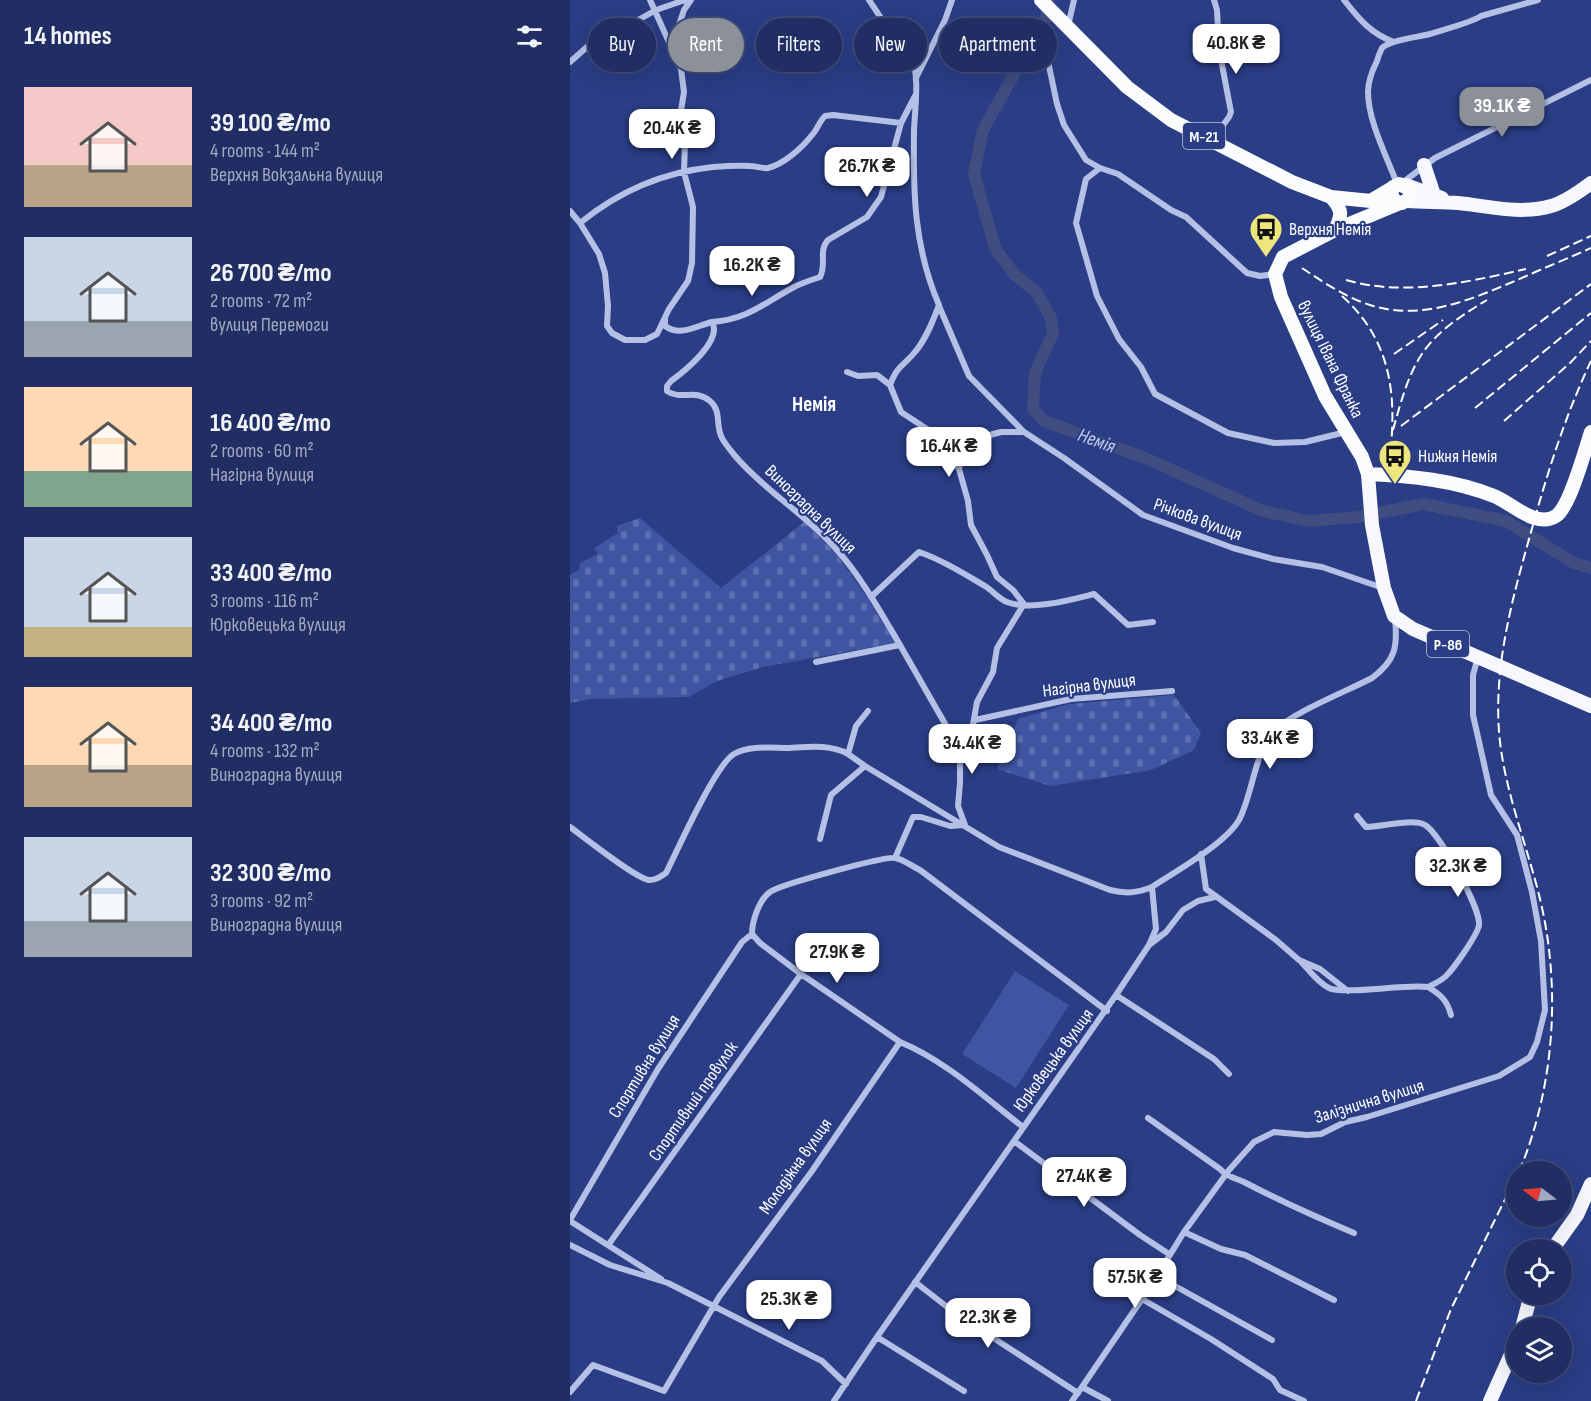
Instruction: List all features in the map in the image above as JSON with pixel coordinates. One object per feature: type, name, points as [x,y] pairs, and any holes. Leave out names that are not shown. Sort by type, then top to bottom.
[{"type":"highway","name":"М-21","points":[[1041,0],[1127,87],[1171,120],[1292,182],[1331,197],[1392,196]]},
{"type":"highway","points":[[1275,274],[1283,256],[1335,230],[1392,196]]},
{"type":"highway","points":[[1331,197],[1338,205],[1341,217],[1335,230]]},
{"type":"highway","name":"вулиця Івана Франка","points":[[1275,274],[1281,297],[1309,362],[1325,396],[1362,457],[1368,474]]},
{"type":"highway","points":[[1368,474],[1411,476],[1465,487],[1494,496],[1532,517],[1544,520],[1557,515],[1566,504],[1586,458],[1591,432]]},
{"type":"main road","points":[[1424,165],[1434,195]]},
{"type":"main road","points":[[1392,196],[1518,210],[1550,206],[1591,183]]},
{"type":"main road","points":[[1392,196],[1434,195],[1455,203]]},
{"type":"main road","name":"вулиця Івана Франка","points":[[1368,474],[1372,525],[1384,588],[1394,616]]},
{"type":"main road","name":"Р-86","points":[[1394,616],[1413,628],[1591,706]]},
{"type":"main road","points":[[1560,1239],[1577,1215],[1591,1184]]},
{"type":"main road","points":[[1490,1401],[1506,1365]]},
{"type":"street","points":[[650,0],[668,37]]},
{"type":"street","points":[[570,62],[596,39],[624,28],[656,10],[685,0]]},
{"type":"street","points":[[681,18],[691,0]]},
{"type":"street","points":[[916,78],[945,20],[952,0]]},
{"type":"street","points":[[1067,26],[1074,0]]},
{"type":"street","points":[[1212,141],[1231,112],[1219,49],[1214,0]]},
{"type":"street","points":[[1344,0],[1360,21],[1374,33],[1394,42]]},
{"type":"street","points":[[1392,196],[1368,92],[1371,74],[1383,47],[1394,42],[1439,32],[1465,22],[1475,21],[1481,16],[1538,0]]},
{"type":"street","name":"Річкова вулиця","points":[[869,1],[890,30],[904,42],[911,54],[917,93],[914,129],[914,207],[927,278],[969,376],[1024,432],[1143,515],[1233,548],[1273,559],[1322,567],[1384,588]]},
{"type":"street","points":[[570,211],[572,219],[580,223],[599,254],[608,306],[607,326],[612,333],[625,340],[645,340],[657,334],[669,309],[688,281],[692,263],[693,207],[684,172],[685,143],[680,117],[684,92],[681,72]]},
{"type":"street","points":[[1050,72],[1064,125],[1086,160],[1118,174],[1171,210],[1186,217],[1247,273],[1260,276],[1275,274]]},
{"type":"street","points":[[1392,196],[1424,165],[1591,80]]},
{"type":"street","points":[[665,318],[665,326],[672,331],[684,331],[712,322],[733,320],[796,286],[820,277],[823,270],[824,245],[828,240],[867,217],[881,197],[901,123],[917,93]]},
{"type":"street","points":[[580,223],[600,207],[637,186],[684,172],[712,167],[767,168],[787,159],[813,134],[825,116],[901,123]]},
{"type":"street","points":[[1100,168],[1086,179],[1076,223],[1097,296],[1119,339],[1141,367],[1155,394],[1228,433],[1274,443],[1305,442],[1346,432]]},
{"type":"street","points":[[890,385],[895,370],[915,352],[935,317],[939,305]]},
{"type":"street","name":"Виноградна вулиця","points":[[712,322],[715,327],[710,341],[704,350],[667,386],[667,391],[674,395],[696,393],[717,407],[718,426],[722,438],[736,457],[837,550],[871,597],[960,750],[958,806],[965,825]]},
{"type":"street","points":[[846,372],[858,376],[877,375],[890,385],[901,412],[930,431],[959,469],[968,501],[970,525],[997,577],[1013,590],[1024,604]]},
{"type":"street","points":[[934,437],[963,442],[1001,432],[1024,432]]},
{"type":"street","points":[[959,469],[963,442]]},
{"type":"street","points":[[871,597],[919,552],[966,574],[1007,602],[1035,605],[1063,602],[1094,594],[1128,625],[1153,622]]},
{"type":"street","points":[[960,750],[972,730],[977,702],[993,672],[997,648],[1024,604]]},
{"type":"street","points":[[570,827],[637,874],[650,880],[658,879],[666,873],[718,772],[734,754],[747,749],[814,747],[848,754],[999,847],[1110,890],[1124,894],[1136,893],[1152,888],[1231,831],[1240,819],[1266,745],[1274,731],[1292,718],[1384,670],[1393,657],[1397,634],[1394,616]]},
{"type":"street","points":[[816,662],[900,645]]},
{"type":"street","name":"Залізнична вулиця","points":[[1072,1401],[1142,1299],[1184,1232],[1225,1175],[1254,1143],[1274,1132],[1321,1134],[1345,1122],[1499,1076],[1530,1057],[1537,1042],[1545,1010],[1541,941],[1532,892],[1517,835],[1491,795],[1473,715],[1473,675],[1478,657]]},
{"type":"street","name":"Нагірна вулиця","points":[[975,720],[1071,699],[1172,691]]},
{"type":"street","points":[[848,754],[856,726],[868,711]]},
{"type":"street","points":[[820,839],[831,795],[865,766]]},
{"type":"street","points":[[1357,816],[1366,827],[1423,823],[1439,838],[1477,911],[1479,924],[1473,938],[1447,976],[1428,987]]},
{"type":"street","points":[[965,825],[950,826],[921,817],[913,817],[895,858],[920,870],[1107,1011]]},
{"type":"street","points":[[1201,854],[1206,889],[1276,939],[1331,990],[1348,991],[1412,985],[1428,987],[1448,1003],[1451,1016]]},
{"type":"street","name":"Спортивна вулиця","points":[[570,1221],[658,1069],[742,942],[752,934],[752,926],[760,906],[770,892],[881,859],[895,858]]},
{"type":"street","name":"Юрковецька вулиця","points":[[834,1401],[1023,1127],[1107,1011],[1149,945],[1156,929],[1152,888]]},
{"type":"street","name":"Юрковецька вулиця","points":[[1149,945],[1166,932],[1184,910],[1198,901],[1215,897]]},
{"type":"street","points":[[752,934],[801,974],[900,1042],[918,1049],[938,1062],[1023,1127]]},
{"type":"street","points":[[1299,960],[1320,969],[1348,991]]},
{"type":"street","name":"Спортивний провулок","points":[[609,1244],[801,974]]},
{"type":"street","points":[[1116,995],[1214,1059],[1229,1074]]},
{"type":"street","name":"Молодіжна вулиця","points":[[570,1392],[593,1365],[664,1391],[719,1297],[812,1171],[900,1042]]},
{"type":"street","points":[[1148,1118],[1220,1169],[1225,1175],[1287,1205],[1354,1233]]},
{"type":"street","points":[[1014,1141],[1169,1254]]},
{"type":"street","points":[[570,1221],[668,1283],[822,1361],[846,1384]]},
{"type":"street","points":[[1184,1232],[1221,1249],[1245,1255],[1334,1300]]},
{"type":"street","points":[[570,1245],[610,1265],[668,1283]]},
{"type":"street","points":[[1156,1276],[1272,1340]]},
{"type":"street","points":[[915,1282],[955,1312],[1080,1390],[1108,1401]]},
{"type":"street","points":[[1142,1299],[1211,1339],[1273,1379],[1280,1390],[1304,1401]]},
{"type":"street","points":[[877,1337],[964,1391]]},
{"type":"green space","points":[[640,518],[721,588],[804,522],[834,551],[866,595],[895,643],[763,667],[717,681],[689,697],[590,699],[570,703],[570,575],[579,570],[580,563],[598,554],[594,548],[618,533],[617,526]]},
{"type":"green space","points":[[1174,695],[1201,733],[1194,750],[1151,770],[1050,786],[997,769],[1018,719],[1069,704]]},
{"type":"green space","points":[[1015,971],[1069,1005],[1016,1088],[962,1054]]},
{"type":"waterway","name":"Немія","points":[[1049,0],[1045,19],[983,130],[974,174],[995,248],[1014,274],[1037,293],[1051,318],[1053,333],[1035,373],[1033,409],[1044,421],[1145,458],[1263,511],[1309,521],[1358,517],[1424,504],[1506,521],[1574,563],[1591,568]]},
{"type":"railway","points":[[1547,256],[1591,236]]},
{"type":"railway","points":[[1302,268],[1334,289],[1361,302],[1390,310],[1410,311],[1468,300],[1591,248]]},
{"type":"railway","points":[[1346,280],[1390,287],[1436,286],[1526,269]]},
{"type":"railway","points":[[1401,426],[1591,284]]},
{"type":"railway","points":[[1342,296],[1371,331],[1381,350],[1387,369],[1392,411],[1390,456]]},
{"type":"railway","points":[[1393,430],[1407,384],[1423,352],[1448,326],[1487,300]]},
{"type":"railway","points":[[1475,408],[1591,313]]},
{"type":"railway","points":[[1394,354],[1443,320]]},
{"type":"railway","points":[[1504,421],[1570,363],[1591,341]]},
{"type":"railway","points":[[1523,1161],[1541,1103],[1548,1067],[1552,995],[1545,922],[1511,797],[1500,742],[1498,715],[1501,662],[1517,583],[1537,510],[1565,424],[1591,361]]},
{"type":"railway","points":[[1416,1401],[1451,1309],[1506,1197]]},
{"type":"place","name":"Верхня Немія","points":[[1266,258]]},
{"type":"place","name":"Нижня Немія","points":[[1395,485]]},
{"type":"district","name":"Немія","points":[[814,404]]}]
